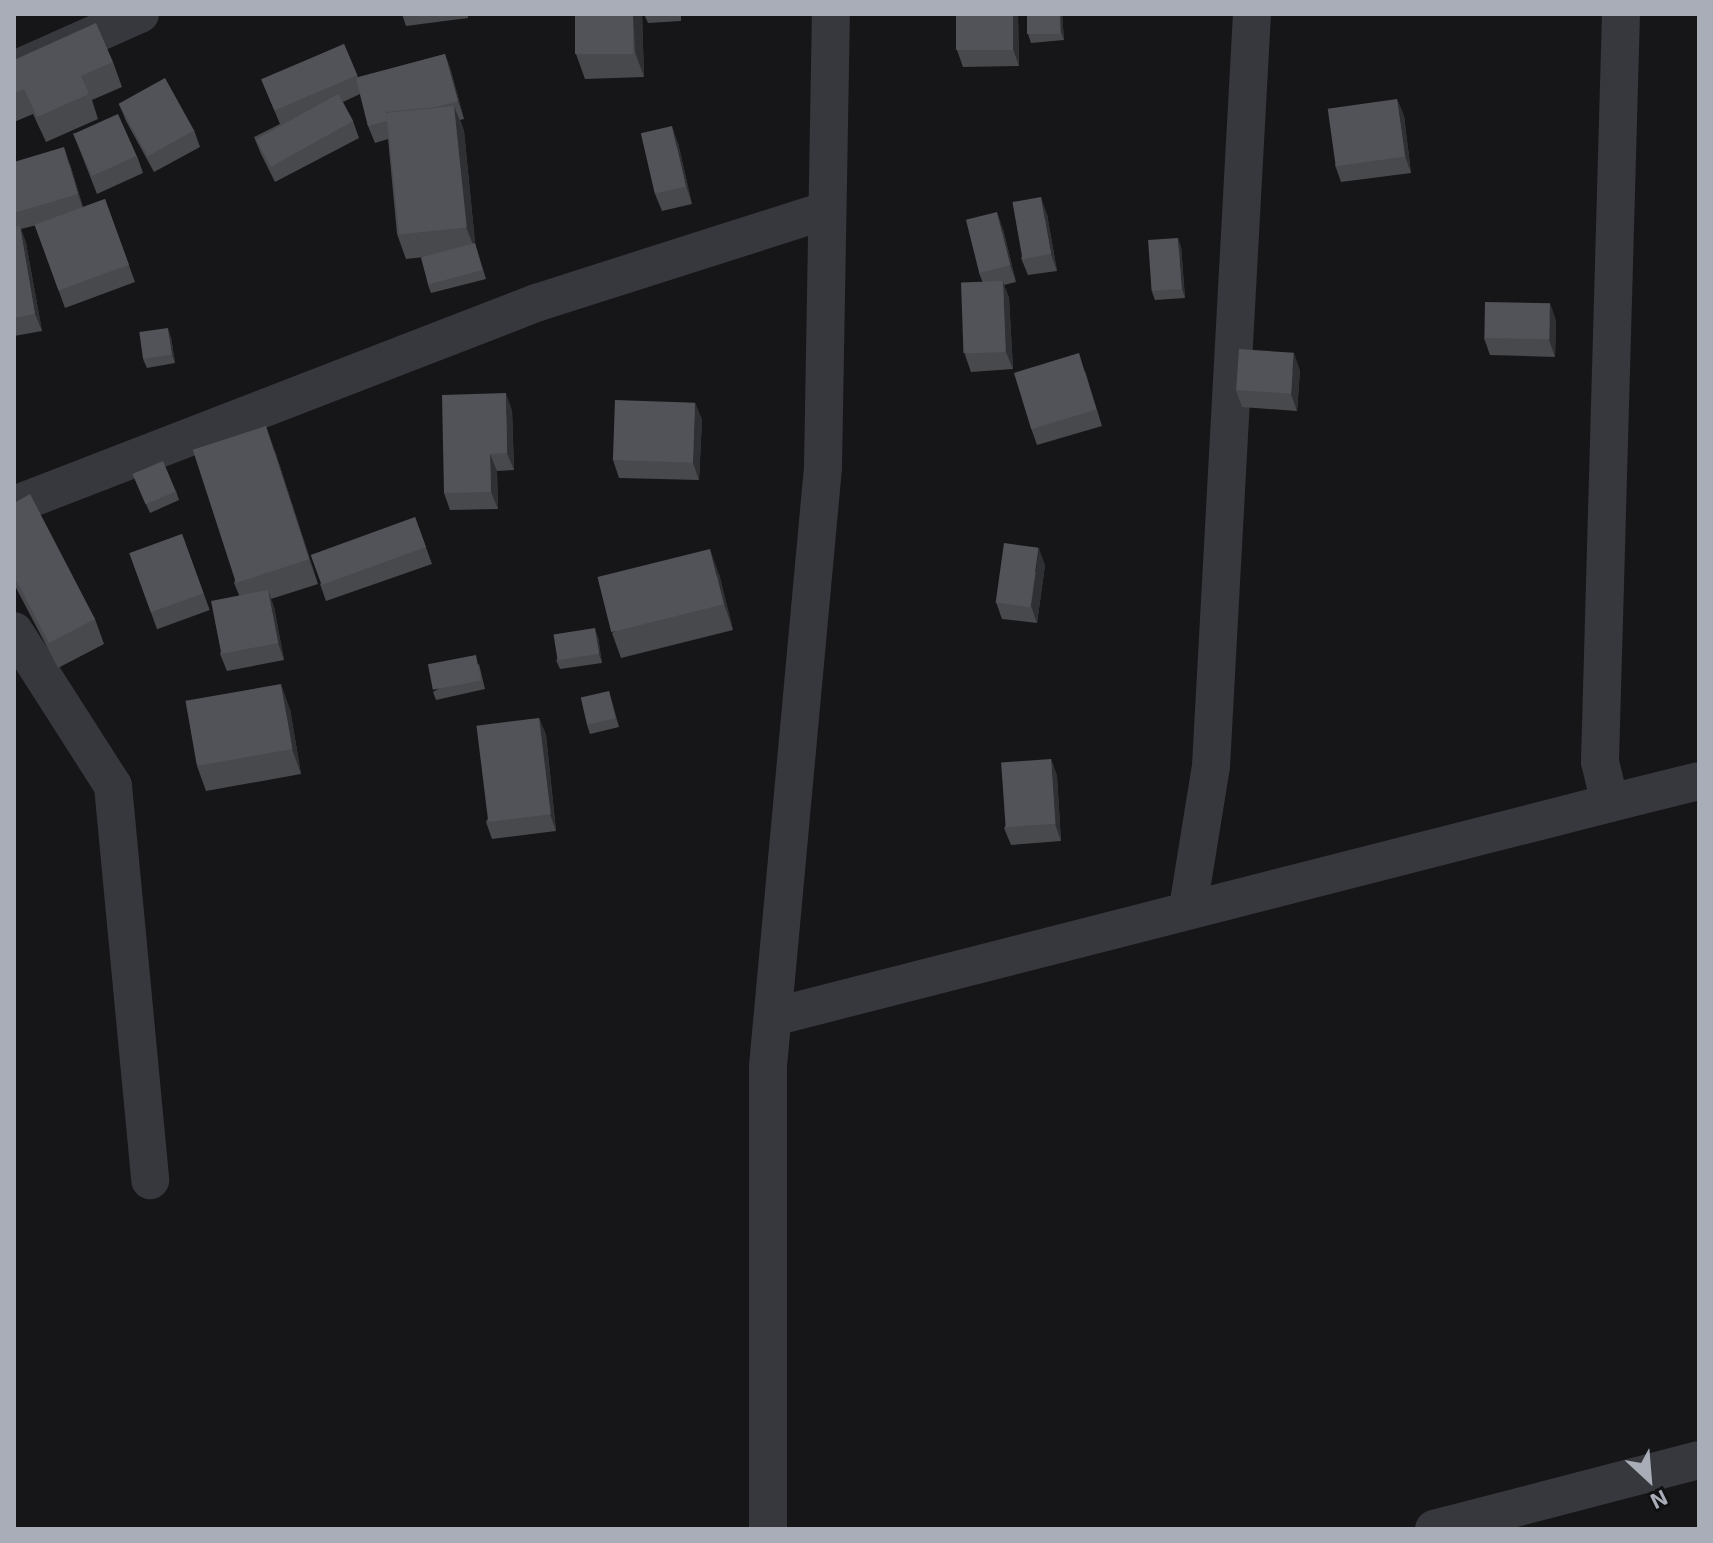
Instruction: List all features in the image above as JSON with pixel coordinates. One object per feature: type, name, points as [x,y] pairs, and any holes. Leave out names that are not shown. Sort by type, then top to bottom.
[{"type":"street","points":[[14,70],[140,14]]},
{"type":"street","points":[[768,1529],[768,1066],[823,467],[831,14]]},
{"type":"street","points":[[1188,908],[1211,766],[1252,14]]},
{"type":"street","points":[[1610,803],[1600,762],[1621,14]]},
{"type":"street","points":[[14,505],[536,303],[827,210]]},
{"type":"street","points":[[14,631],[113,786],[150,1180]]},
{"type":"street","points":[[773,1017],[1188,908],[1581,815],[1610,803],[1699,781]]},
{"type":"street","points":[[1434,1529],[1699,1460]]},
{"type":"building","points":[[575,14],[633,14],[633,54],[575,54]]},
{"type":"building","points":[[956,14],[1013,14],[1013,50],[956,50]]},
{"type":"building","points":[[1027,14],[1060,14],[1060,34],[1027,34]]},
{"type":"building","points":[[96,23],[113,62],[81,76],[89,94],[37,117],[24,89],[14,93],[14,60]]},
{"type":"building","points":[[344,44],[357,75],[274,110],[261,79]]},
{"type":"building","points":[[445,54],[458,101],[436,107],[386,112],[387,121],[368,126],[356,78]]},
{"type":"building","points":[[165,78],[194,130],[148,156],[119,104]]},
{"type":"building","points":[[338,94],[353,121],[271,167],[256,140]]},
{"type":"building","points":[[1397,99],[1405,156],[1336,166],[1328,109]]},
{"type":"building","points":[[454,106],[467,227],[399,234],[386,113]]},
{"type":"building","points":[[118,114],[137,156],[92,176],[73,134]]},
{"type":"building","points":[[672,126],[686,186],[655,194],[641,133]]},
{"type":"building","points":[[64,147],[78,194],[14,213],[14,162]]},
{"type":"building","points":[[1041,197],[1051,254],[1023,259],[1012,202]]},
{"type":"building","points":[[105,199],[129,265],[58,290],[35,225]]},
{"type":"building","points":[[997,212],[1010,265],[979,273],[966,220]]},
{"type":"building","points":[[20,226],[35,314],[14,318],[14,227]]},
{"type":"building","points":[[1178,238],[1182,289],[1152,291],[1148,240]]},
{"type":"building","points":[[475,243],[482,270],[428,285],[421,257]]},
{"type":"building","points":[[1003,281],[1005,352],[964,353],[961,282]]},
{"type":"building","points":[[1485,302],[1550,303],[1549,339],[1484,338]]},
{"type":"building","points":[[168,328],[172,355],[143,359],[139,332]]},
{"type":"building","points":[[1239,349],[1294,353],[1291,394],[1236,390]]},
{"type":"building","points":[[1079,353],[1096,409],[1031,429],[1014,373]]},
{"type":"building","points":[[506,393],[507,453],[490,454],[491,492],[444,493],[442,395]]},
{"type":"building","points":[[615,400],[695,403],[693,463],[613,460]]},
{"type":"building","points":[[266,426],[309,559],[236,583],[193,450]]},
{"type":"building","points":[[163,461],[176,491],[146,504],[133,474]]},
{"type":"building","points":[[30,494],[95,619],[49,643],[14,576],[14,503]]},
{"type":"building","points":[[415,517],[426,547],[322,585],[311,555]]},
{"type":"building","points":[[182,534],[204,593],[151,612],[129,553]]},
{"type":"building","points":[[1004,543],[1039,548],[1030,607],[996,602]]},
{"type":"building","points":[[710,549],[724,604],[611,632],[597,577]]},
{"type":"building","points":[[268,590],[278,643],[221,654],[211,601]]},
{"type":"building","points":[[595,628],[599,654],[558,660],[554,635]]},
{"type":"building","points":[[476,655],[481,681],[433,690],[428,664]]},
{"type":"building","points":[[281,684],[292,749],[197,766],[185,701]]},
{"type":"building","points":[[609,691],[615,718],[587,725],[581,698]]},
{"type":"building","points":[[539,718],[551,814],[488,822],[476,726]]},
{"type":"building","points":[[1051,759],[1056,824],[1006,827],[1001,762]]}]
